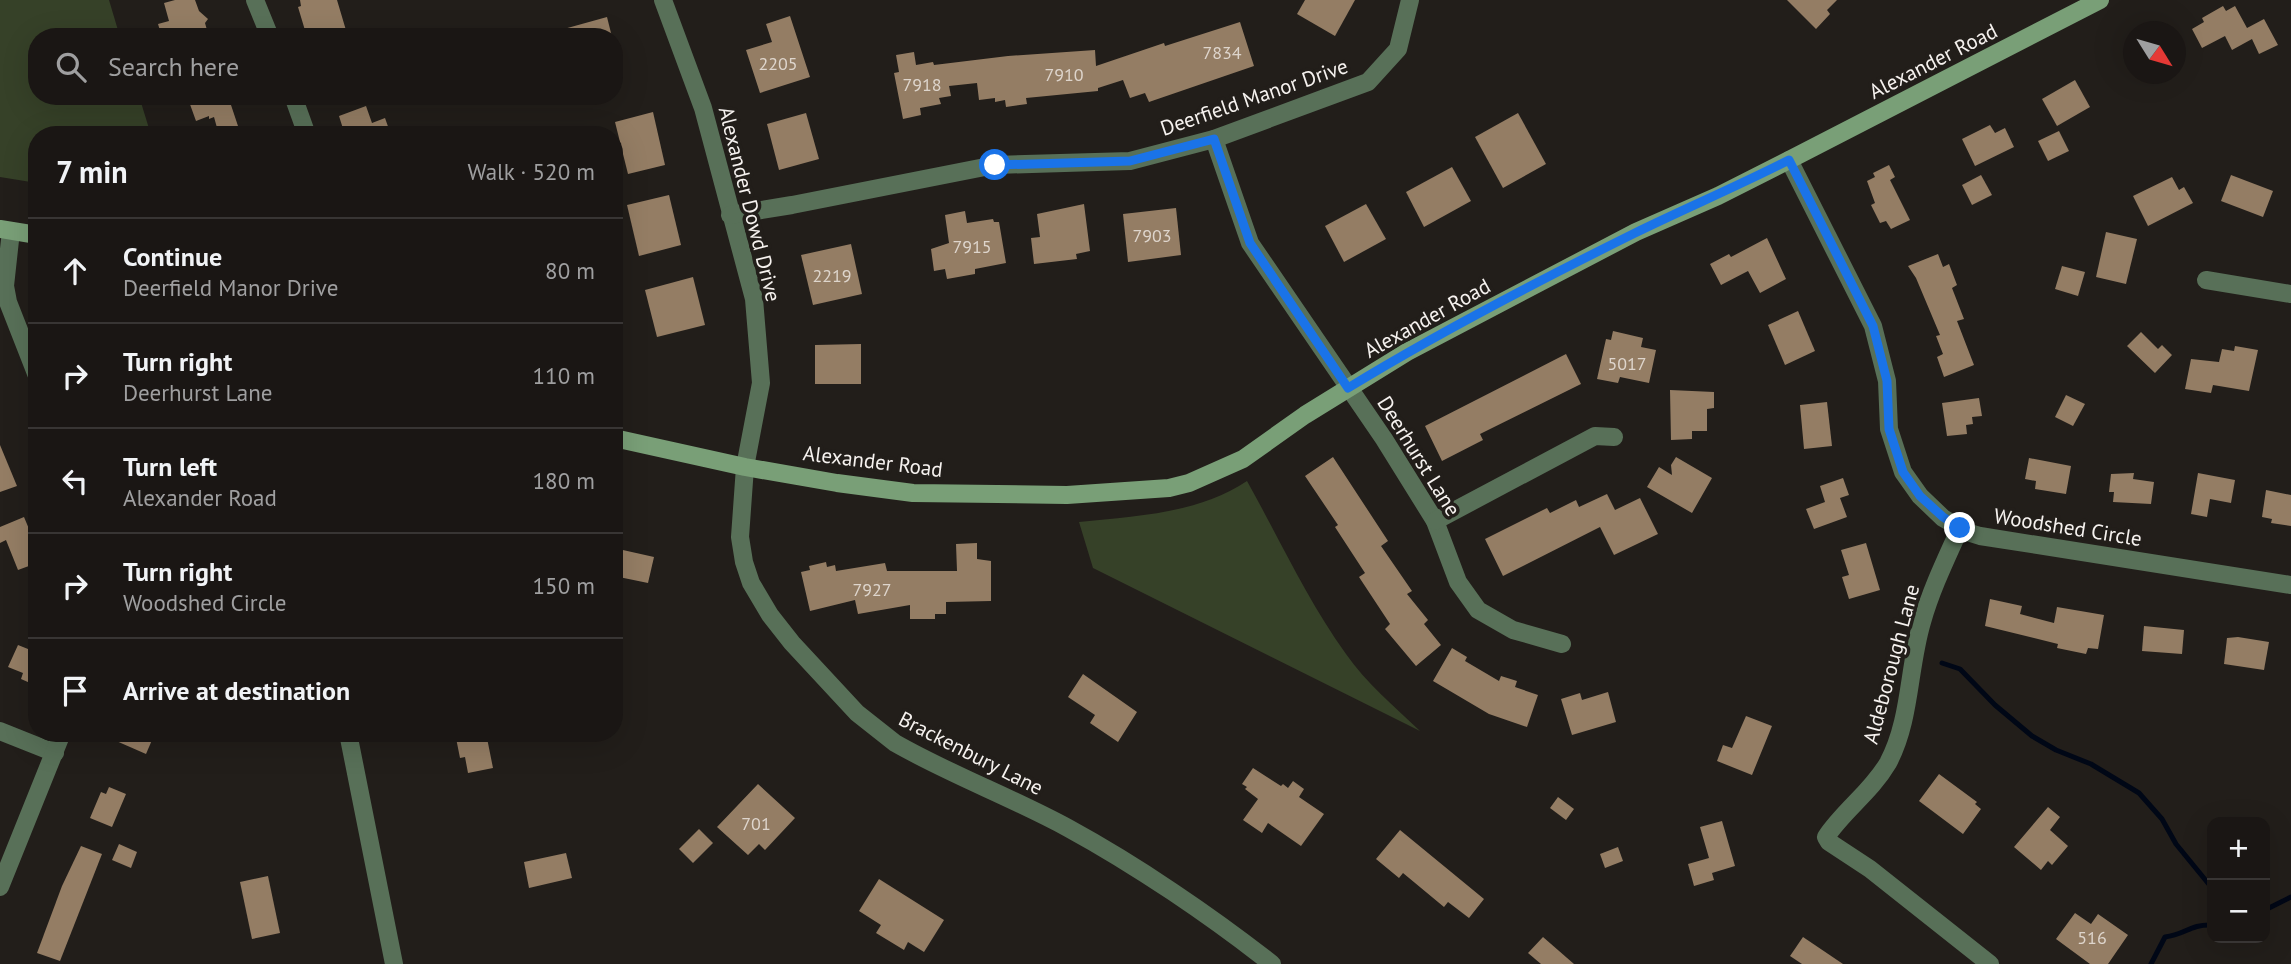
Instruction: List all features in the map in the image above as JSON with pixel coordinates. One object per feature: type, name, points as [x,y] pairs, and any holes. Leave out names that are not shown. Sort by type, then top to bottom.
[{"type":"street","points":[[255,0],[266,28]]},
{"type":"street","name":"Alexander Dowd Drive","points":[[663,0],[703,108],[754,299],[761,383],[745,467]]},
{"type":"street","name":"Deerfield Manor Drive","points":[[730,215],[995,165],[1130,161],[1214,139],[1368,82],[1398,49],[1410,0]]},
{"type":"street","name":"Alexander Road","points":[[623,440],[745,467],[913,493],[1067,495],[1169,488],[1208,477],[1244,459],[1348,388],[1407,352],[1636,232],[1718,196],[2100,0]]},
{"type":"street","points":[[296,105],[304,126]]},
{"type":"street","name":"Deerhurst Lane","points":[[1214,139],[1250,243],[1436,521],[1458,582],[1478,610],[1513,630],[1562,644]]},
{"type":"street","name":"Woodshed Circle","points":[[1789,160],[1873,326],[1887,381],[1889,429],[1903,472],[1920,496],[1943,517],[1980,536],[2291,584]]},
{"type":"street","points":[[28,234],[6,230],[5,286],[8,302],[28,353]]},
{"type":"street","points":[[2206,280],[2291,294]]},
{"type":"street","points":[[1436,521],[1595,436],[1615,437]]},
{"type":"street","name":"Brackenbury Lane","points":[[745,467],[740,537],[751,583],[792,643],[857,713],[895,743],[918,756],[1069,828],[1158,883],[1272,964]]},
{"type":"street","name":"Aldeborough Lane","points":[[1960,528],[1921,623],[1905,714],[1896,746],[1875,782],[1863,797],[1836,821],[1826,837],[1829,842],[1870,869],[1990,964]]},
{"type":"street","points":[[0,731],[55,753]]},
{"type":"street","points":[[0,887],[59,742]]},
{"type":"street","points":[[350,742],[394,964]]},
{"type":"green space","points":[[0,0],[109,0],[117,28],[28,28],[28,105],[142,105],[148,126],[28,126],[28,182],[0,177]]},
{"type":"green space","points":[[1247,481],[1306,591],[1346,654],[1371,685],[1420,731],[1093,568],[1079,522],[1187,507],[1228,492]]},
{"type":"building","points":[[195,0],[199,11],[208,19],[205,23],[206,28],[159,28],[158,24],[169,21],[164,3]]},
{"type":"building","points":[[300,0],[337,0],[345,28],[304,28],[298,7],[301,6]]},
{"type":"building","points":[[1305,0],[1355,0],[1335,36],[1297,14]]},
{"type":"building","points":[[1787,0],[1837,0],[1827,10],[1830,14],[1816,29]]},
{"type":"building","points":[[2223,6],[2226,11],[2235,6],[2247,28],[2264,19],[2278,45],[2259,54],[2252,39],[2232,50],[2225,36],[2202,48],[2192,29],[2204,22],[2202,18]]},
{"type":"building","points":[[790,16],[810,77],[760,93],[746,50],[772,42],[766,24]]},
{"type":"building","points":[[607,17],[610,28],[567,28]]},
{"type":"building","points":[[1240,22],[1254,66],[1149,102],[1145,93],[1130,98],[1123,80],[1098,88],[1098,91],[1026,98],[1027,104],[1006,107],[1005,100],[979,100],[977,83],[949,86],[951,96],[939,98],[941,104],[920,108],[921,115],[903,119],[894,73],[899,72],[896,55],[914,52],[916,65],[933,62],[934,65],[1095,50],[1096,66],[1164,43],[1165,46]]},
{"type":"building","points":[[2075,80],[2090,107],[2057,126],[2042,99]]},
{"type":"building","points":[[190,105],[231,105],[238,126],[216,126],[214,117],[209,119],[209,116],[196,121]]},
{"type":"building","points":[[366,106],[372,123],[385,118],[388,126],[342,126],[339,116]]},
{"type":"building","points":[[653,112],[665,165],[628,174],[623,154],[623,126],[616,126],[615,122]]},
{"type":"building","points":[[806,113],[819,159],[779,170],[767,124]]},
{"type":"building","points":[[1518,113],[1546,164],[1503,188],[1475,137]]},
{"type":"building","points":[[1990,125],[1995,133],[2005,128],[2014,147],[1975,166],[1962,139]]},
{"type":"building","points":[[2059,131],[2069,151],[2048,161],[2038,141]]},
{"type":"building","points":[[1889,165],[1895,177],[1890,180],[1910,220],[1891,229],[1886,221],[1880,223],[1871,205],[1875,203],[1867,181],[1875,177],[1873,173]]},
{"type":"building","points":[[1452,167],[1471,201],[1424,227],[1406,192]]},
{"type":"building","points":[[1981,175],[1992,195],[1972,205],[1962,185]]},
{"type":"building","points":[[2231,175],[2273,191],[2263,217],[2221,201]]},
{"type":"building","points":[[2172,177],[2179,190],[2184,187],[2193,203],[2148,226],[2133,196]]},
{"type":"building","points":[[669,195],[681,245],[639,256],[627,205]]},
{"type":"building","points":[[1084,204],[1090,251],[1076,254],[1077,259],[1034,264],[1031,238],[1040,237],[1037,214]]},
{"type":"building","points":[[1366,204],[1386,239],[1344,262],[1325,226]]},
{"type":"building","points":[[1176,208],[1181,255],[1128,262],[1123,214]]},
{"type":"building","points":[[965,211],[967,223],[993,219],[994,222],[999,222],[1006,263],[975,269],[975,274],[947,279],[945,269],[934,271],[931,249],[949,243],[945,215]]},
{"type":"building","points":[[2106,232],[2137,239],[2126,284],[2096,277]]},
{"type":"building","points":[[1767,238],[1786,279],[1760,293],[1748,271],[1721,285],[1710,264],[1729,254],[1731,257]]},
{"type":"building","points":[[851,244],[862,294],[813,305],[801,255]]},
{"type":"building","points":[[1938,254],[1943,267],[1949,264],[1957,285],[1952,288],[1964,319],[1957,321],[1974,365],[1944,377],[1937,357],[1943,354],[1936,336],[1940,335],[1916,278],[1908,266]]},
{"type":"building","points":[[2062,266],[2085,272],[2078,296],[2055,289]]},
{"type":"building","points":[[693,277],[705,325],[657,337],[645,290]]},
{"type":"building","points":[[1798,311],[1815,351],[1785,365],[1768,325]]},
{"type":"building","points":[[1613,331],[1643,338],[1641,347],[1656,350],[1649,383],[1620,377],[1618,383],[1597,379],[1606,339],[1611,340]]},
{"type":"building","points":[[2141,332],[2158,349],[2162,345],[2172,355],[2155,373],[2127,346]]},
{"type":"building","points":[[861,344],[861,384],[815,384],[815,345]]},
{"type":"building","points":[[2235,346],[2258,350],[2249,391],[2213,385],[2211,393],[2185,389],[2191,359],[2219,362],[2222,349],[2234,351]]},
{"type":"building","points":[[1566,354],[1581,384],[1480,434],[1483,440],[1442,461],[1425,426]]},
{"type":"building","points":[[1670,390],[1714,392],[1714,408],[1707,409],[1707,431],[1692,431],[1692,439],[1671,440]]},
{"type":"building","points":[[2066,395],[2085,404],[2073,426],[2055,417]]},
{"type":"building","points":[[1979,398],[1982,416],[1972,417],[1973,424],[1966,425],[1967,434],[1947,436],[1942,403]]},
{"type":"building","points":[[1827,402],[1832,446],[1804,449],[1800,405]]},
{"type":"building","points":[[0,445],[17,486],[0,492]]},
{"type":"building","points":[[1333,457],[1388,541],[1381,546],[1412,591],[1407,594],[1428,620],[1424,624],[1441,645],[1416,666],[1385,629],[1390,624],[1359,577],[1365,573],[1335,527],[1338,525],[1305,476]]},
{"type":"building","points":[[1676,457],[1712,478],[1692,513],[1647,487],[1659,467],[1672,475],[1671,465]]},
{"type":"building","points":[[2029,458],[2071,466],[2066,494],[2035,489],[2036,481],[2025,479]]},
{"type":"building","points":[[2134,473],[2133,479],[2154,482],[2151,504],[2113,502],[2114,492],[2109,492],[2111,474]]},
{"type":"building","points":[[2198,473],[2235,480],[2231,503],[2210,499],[2207,517],[2191,514]]},
{"type":"building","points":[[1843,478],[1849,495],[1840,498],[1847,517],[1814,529],[1806,509],[1825,502],[1820,486]]},
{"type":"building","points":[[2266,490],[2291,495],[2291,526],[2271,523],[2272,519],[2262,517]]},
{"type":"building","points":[[1607,494],[1615,510],[1640,498],[1658,534],[1614,555],[1600,527],[1503,576],[1485,539],[1547,508],[1550,513],[1576,500],[1579,507]]},
{"type":"building","points":[[24,517],[28,527],[28,566],[18,570],[6,540],[0,543],[0,527]]},
{"type":"building","points":[[977,543],[977,559],[991,561],[991,601],[946,602],[946,614],[935,614],[935,619],[910,619],[910,605],[858,614],[855,600],[810,611],[801,572],[810,570],[809,566],[826,562],[827,567],[835,565],[836,571],[885,563],[887,571],[957,571],[956,544]]},
{"type":"building","points":[[1866,543],[1880,590],[1849,599],[1842,577],[1849,575],[1841,550]]},
{"type":"building","points":[[623,550],[654,557],[648,583],[623,578]]},
{"type":"building","points":[[1990,599],[2022,606],[2020,614],[2054,623],[2057,607],[2104,615],[2098,649],[2088,648],[2086,654],[2057,648],[2058,644],[1985,626]]},
{"type":"building","points":[[2144,626],[2184,630],[2182,654],[2142,651]]},
{"type":"building","points":[[2227,638],[2269,642],[2264,670],[2224,664]]},
{"type":"building","points":[[18,645],[28,649],[28,682],[21,679],[23,673],[8,667]]},
{"type":"building","points":[[1452,648],[1467,657],[1465,661],[1499,681],[1501,676],[1517,681],[1515,687],[1538,695],[1527,727],[1489,714],[1433,681]]},
{"type":"building","points":[[1083,674],[1137,712],[1118,742],[1090,723],[1095,715],[1068,697]]},
{"type":"building","points":[[1608,692],[1616,722],[1572,735],[1561,699],[1580,693],[1582,700]]},
{"type":"building","points":[[1746,716],[1772,726],[1752,775],[1717,761],[1723,745],[1732,748]]},
{"type":"building","points":[[119,742],[151,742],[146,754]]},
{"type":"building","points":[[457,742],[488,742],[493,768],[468,773],[465,757],[460,758]]},
{"type":"building","points":[[1253,768],[1281,786],[1283,784],[1288,788],[1293,781],[1304,789],[1299,797],[1324,814],[1301,846],[1268,823],[1262,833],[1243,820],[1258,799],[1242,784]]},
{"type":"building","points":[[1939,774],[1977,802],[1975,804],[1981,809],[1963,834],[1919,801]]},
{"type":"building","points":[[758,784],[795,818],[765,850],[759,844],[748,855],[717,827]]},
{"type":"building","points":[[109,787],[126,794],[112,827],[90,818],[101,792],[106,794]]},
{"type":"building","points":[[1558,797],[1574,809],[1566,820],[1550,808]]},
{"type":"building","points":[[2048,807],[2060,817],[2050,830],[2068,846],[2052,865],[2048,861],[2041,870],[2014,847]]},
{"type":"building","points":[[1722,821],[1735,866],[1712,873],[1714,880],[1694,886],[1688,864],[1709,858],[1700,827]]},
{"type":"building","points":[[699,829],[713,843],[693,863],[679,849]]},
{"type":"building","points":[[1400,830],[1484,899],[1469,918],[1448,902],[1444,907],[1403,873],[1399,878],[1376,859]]},
{"type":"building","points":[[119,844],[137,852],[131,868],[112,860]]},
{"type":"building","points":[[81,846],[102,854],[60,961],[37,953],[62,886]]},
{"type":"building","points":[[1618,847],[1623,861],[1605,868],[1600,854]]},
{"type":"building","points":[[566,853],[572,878],[529,888],[524,862]]},
{"type":"building","points":[[268,876],[280,933],[252,939],[240,882]]},
{"type":"building","points":[[879,879],[944,920],[924,952],[908,942],[904,950],[876,933],[881,925],[859,911]]},
{"type":"building","points":[[2075,913],[2091,924],[2098,914],[2128,935],[2108,964],[2090,964],[2056,939]]},
{"type":"building","points":[[1543,937],[1574,964],[1541,964],[1528,953]]},
{"type":"building","points":[[1803,937],[1843,964],[1802,964],[1790,956]]},
{"type":"waterway","points":[[1942,663],[1960,669],[1995,705],[2032,736],[2056,750],[2091,764],[2139,793],[2162,819],[2176,844],[2207,882]]},
{"type":"waterway","points":[[2270,908],[2291,897]]},
{"type":"waterway","points":[[2151,964],[2165,937],[2207,925]]},
{"type":"route","points":[[995,165],[1130,161],[1214,139],[1250,243],[1348,388],[1407,352],[1636,232],[1718,196],[1789,160],[1873,326],[1887,381],[1892,445],[1903,472],[1920,496],[1960,528]]}]
